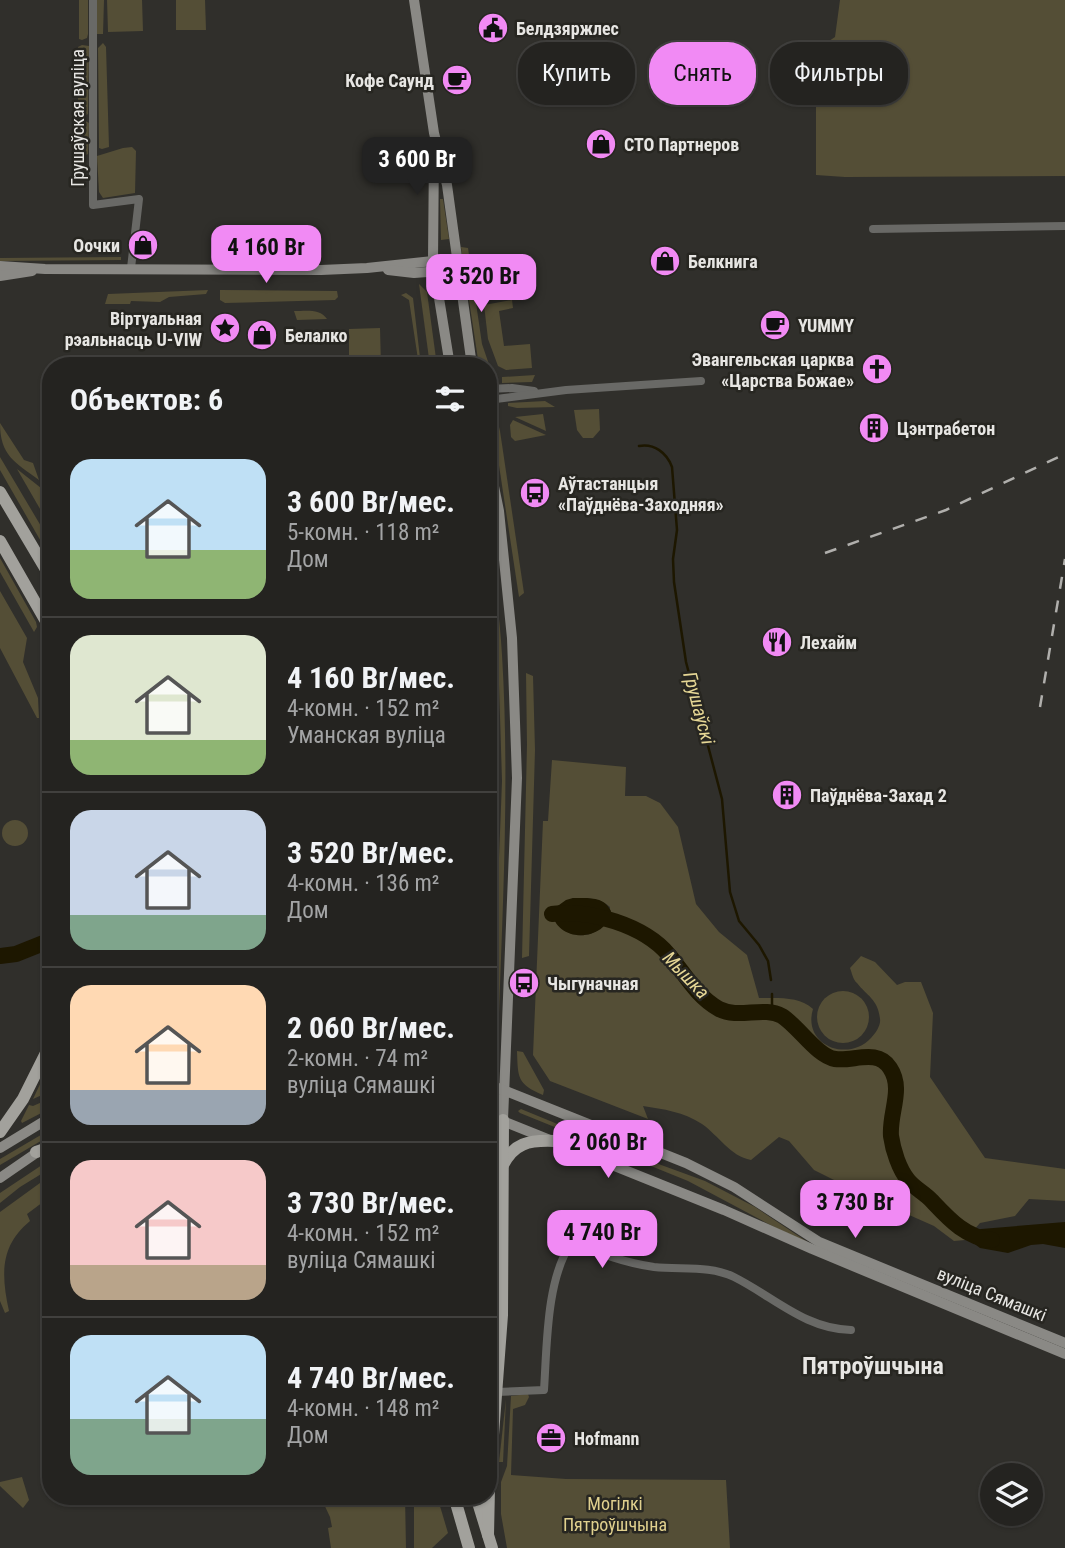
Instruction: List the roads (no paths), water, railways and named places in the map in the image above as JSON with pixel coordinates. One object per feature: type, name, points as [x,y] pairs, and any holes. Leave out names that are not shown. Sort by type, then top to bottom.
[{"type":"main road","points":[[414,0],[434,133],[447,185],[471,357]]},
{"type":"main road","points":[[434,133],[434,267],[449,357]]},
{"type":"main road","points":[[0,266],[45,269],[368,268],[414,273],[434,267],[459,266]]},
{"type":"main road","points":[[0,276],[45,269]]},
{"type":"main road","points":[[0,492],[42,563]]},
{"type":"main road","points":[[497,501],[512,638],[517,778],[501,1168],[502,1315],[497,1392]]},
{"type":"main road","points":[[0,541],[42,613]]},
{"type":"main road","points":[[0,1132],[23,1099],[42,1060]]},
{"type":"main road","name":"вуліца Сямашкі","points":[[497,1087],[708,1172],[819,1242],[1065,1343]]},
{"type":"main road","name":"вуліца Сямашкі","points":[[497,1118],[1065,1354]]},
{"type":"main road","points":[[0,1148],[42,1122]]},
{"type":"main road","points":[[501,1168],[519,1145],[530,1141],[554,1141]]},
{"type":"main road","points":[[0,1178],[42,1150]]},
{"type":"main road","points":[[457,1505],[469,1548]]},
{"type":"main road","points":[[480,1505],[490,1541]]},
{"type":"main road","points":[[489,1505],[490,1541]]},
{"type":"street","name":"Грушаўская вуліца","points":[[93,0],[93,205],[139,199],[131,268]]},
{"type":"street","points":[[873,229],[1065,226]]},
{"type":"street","points":[[497,399],[540,392],[701,381]]},
{"type":"street","points":[[497,389],[540,392]]},
{"type":"street","points":[[497,1392],[544,1390],[554,1291],[565,1252],[572,1242],[628,1262],[653,1267],[707,1269],[733,1276],[783,1308],[820,1326],[851,1330]]},
{"type":"waterway","name":"Грушаўскі","points":[[639,446],[645,445],[659,450],[667,457],[672,467],[677,530],[673,559],[674,582],[686,662],[722,799],[730,892],[739,921],[759,945],[768,961],[771,980]]},
{"type":"waterway","name":"Мышка","points":[[552,914],[599,917],[631,928],[658,944],[697,991],[719,1009],[735,1013],[775,1013],[782,1016],[828,1057],[872,1057],[885,1062],[896,1084],[891,1136],[905,1176],[966,1232],[992,1240]]},
{"type":"waterway","name":"Мышка","points":[[0,956],[16,954],[42,944]]},
{"type":"waterway","name":"Грушаўскі","points":[[772,994],[772,1013]]},
{"type":"railway","points":[[825,553],[946,510],[1065,454]]},
{"type":"railway","points":[[1040,707],[1065,559]]},
{"type":"place","name":"Белдзяржлес","points":[[493,28]]},
{"type":"place","name":"Кофе Саунд","points":[[457,80]]},
{"type":"place","name":"СТО Партнеров","points":[[601,144]]},
{"type":"place","name":"Оочки","points":[[143,245]]},
{"type":"place","name":"Белкнига","points":[[665,261]]},
{"type":"place","name":"YUMMY","points":[[775,325]]},
{"type":"place","name":"Віртуальная рэальнасць U-VIW","points":[[225,328]]},
{"type":"place","name":"Белалко","points":[[262,335]]},
{"type":"place","name":"Эвангельская царква «Царства Божае»","points":[[877,369]]},
{"type":"place","name":"Цэнтрабетон","points":[[874,428]]},
{"type":"place","name":"Аўтастанцыя «Паўднёва-Заходняя»","points":[[535,493]]},
{"type":"place","name":"Лехайм","points":[[777,642]]},
{"type":"place","name":"Паўднёва-Захад 2","points":[[787,795]]},
{"type":"place","name":"Чыгуначная","points":[[524,983]]},
{"type":"place","name":"Hofmann","points":[[551,1438]]},
{"type":"district","name":"Пятроўшчына","points":[[873,1366]]},
{"type":"park label","name":"Могілкі Пятроўшчына","points":[[615,1513]]}]
